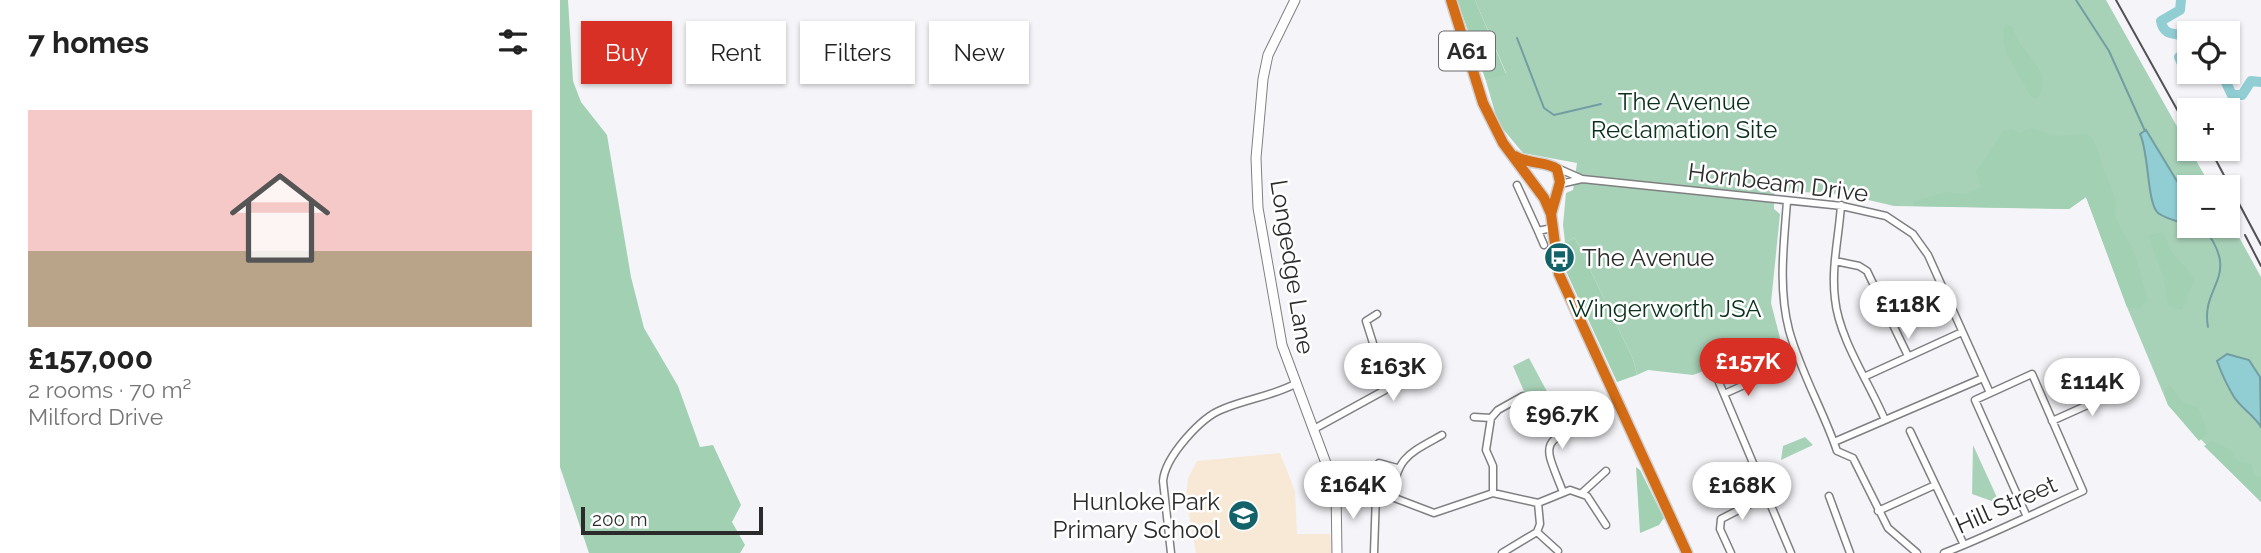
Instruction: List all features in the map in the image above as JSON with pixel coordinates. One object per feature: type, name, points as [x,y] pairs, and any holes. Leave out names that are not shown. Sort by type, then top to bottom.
[{"type":"highway","name":"A61","points":[[1451,0],[1483,103],[1510,152],[1551,214],[1559,274],[1687,553]]},
{"type":"highway","points":[[1510,152],[1527,162],[1548,165],[1559,174],[1558,186],[1547,193],[1535,187],[1532,173],[1548,165]]},
{"type":"highway","name":"A61","points":[[1551,214],[1555,207],[1558,186]]},
{"type":"street","name":"Longedge Lane","points":[[1171,553],[1163,481],[1164,471],[1172,455],[1221,409],[1258,400],[1295,384],[1282,345],[1266,264],[1258,208],[1256,158],[1263,79],[1268,55],[1295,0]]},
{"type":"street","name":"Hornbeam Drive","points":[[1548,165],[1582,179],[1841,205],[1886,216],[1913,234],[1928,255],[1990,393]]},
{"type":"street","name":"Hornbeam Drive","points":[[1558,186],[1582,179]]},
{"type":"street","points":[[1517,185],[1544,244]]},
{"type":"street","points":[[1787,201],[1782,264],[1784,301],[1796,351],[1837,450],[1853,458],[1888,528],[1917,553]]},
{"type":"street","points":[[1841,205],[1835,261],[1835,301],[1842,330],[1885,420]]},
{"type":"street","points":[[1538,231],[1552,228]]},
{"type":"street","points":[[1835,261],[1859,266],[1867,271],[1908,356]]},
{"type":"street","points":[[1314,429],[1385,390],[1384,377],[1366,321],[1377,314]]},
{"type":"street","points":[[1866,376],[1962,331]]},
{"type":"street","points":[[2027,517],[1975,400],[2032,374],[2052,421],[2121,390],[2114,371]]},
{"type":"street","points":[[1724,394],[1762,377]]},
{"type":"street","points":[[1834,442],[1983,377]]},
{"type":"street","points":[[1717,380],[1791,553]]},
{"type":"street","points":[[1295,384],[1336,490],[1337,553]]},
{"type":"street","points":[[1493,493],[1493,466],[1486,450],[1491,418],[1498,410],[1523,396]]},
{"type":"street","points":[[1474,417],[1491,418]]},
{"type":"street","points":[[1563,492],[1548,457],[1548,448],[1560,434],[1589,420]]},
{"type":"street","name":"Hill Street","points":[[1944,553],[2083,491],[2052,421]]},
{"type":"street","points":[[1910,431],[1964,545]]},
{"type":"street","points":[[1392,496],[1397,468],[1409,454],[1442,435]]},
{"type":"street","points":[[1380,463],[1397,468]]},
{"type":"street","points":[[1336,490],[1392,496],[1434,513],[1493,493],[1538,503],[1563,492],[1583,492],[1606,471]]},
{"type":"street","points":[[1878,511],[1936,485]]},
{"type":"street","points":[[1583,492],[1606,525]]},
{"type":"street","points":[[1374,553],[1376,494]]},
{"type":"street","points":[[1731,553],[1720,529],[1721,519],[1766,496]]},
{"type":"street","points":[[1829,496],[1850,553]]},
{"type":"street","points":[[1500,553],[1537,532],[1540,524],[1538,503]]},
{"type":"street","points":[[1537,532],[1558,551]]},
{"type":"shaded area","name":"Hunloke Park Primary School","points":[[1280,453],[1295,491],[1297,534],[1330,534],[1332,553],[1196,553],[1186,498],[1188,478],[1197,461]]},
{"type":"green space","points":[[560,0],[568,0],[573,81],[581,102],[607,135],[631,277],[644,328],[678,386],[700,447],[713,445],[741,505],[732,522],[745,545],[740,553],[589,553],[560,467]]},
{"type":"green space","points":[[1457,0],[1475,0],[1506,74],[1486,81]]},
{"type":"green space","name":"The Avenue Reclamation Site","points":[[1475,0],[2106,0],[2177,126],[2177,161],[2196,161],[2204,175],[2177,175],[2177,238],[2240,238],[2261,277],[2261,502],[2168,405],[2127,307],[2086,197],[2069,209],[1894,206],[1847,195],[1774,190],[1774,209],[1780,214],[1771,303],[1781,342],[1693,375],[1648,370],[1637,375],[1633,359],[1575,238],[1565,242],[1563,225],[1566,193],[1573,190],[1577,163],[1523,153],[1498,123],[1486,81],[1506,73]]},
{"type":"green space","points":[[2006,24],[2013,27],[2016,37],[2039,69],[2042,87],[2038,98],[2032,98],[2006,51],[2003,32]]},
{"type":"green space","points":[[2032,128],[2054,136],[2086,134],[2093,138],[2116,202],[2115,217],[2135,254],[2148,300],[2139,309],[2127,307],[2086,197],[2069,209],[1914,206],[1913,202],[1945,192],[1967,194],[1981,187],[1976,172],[2003,131],[2012,129],[2020,133]]},
{"type":"green space","points":[[2163,232],[2172,252],[2195,278],[2182,310],[2168,306],[2164,279],[2148,236]]},
{"type":"green space","points":[[1575,238],[1633,359],[1637,375],[1617,382],[1565,269],[1562,243]]},
{"type":"green space","points":[[1529,358],[1551,399],[1537,407],[1531,395],[1526,396],[1513,366]]},
{"type":"green space","points":[[2171,386],[2182,402],[2198,407],[2208,433],[2199,441],[2168,405],[2164,390]]},
{"type":"green space","points":[[1805,437],[1813,445],[1781,460],[1783,446]]},
{"type":"green space","points":[[2212,441],[2232,450],[2237,461],[2251,464],[2255,475],[2261,477],[2261,502],[2204,446]]},
{"type":"green space","points":[[1973,445],[2000,504],[1972,494]]},
{"type":"green space","points":[[1636,467],[1664,518],[1659,525],[1640,533]]},
{"type":"water","points":[[2146,130],[2177,181],[2177,221],[2165,217],[2154,208],[2140,134]]},
{"type":"water","points":[[2227,354],[2249,360],[2260,377],[2261,427],[2237,401],[2225,379],[2217,361]]},
{"type":"waterway","points":[[2076,0],[2109,51],[2145,131]]},
{"type":"waterway","points":[[2177,34],[2165,30],[2161,21],[2180,10],[2181,0]]},
{"type":"waterway","points":[[1517,38],[1544,108],[1554,115],[1601,104]]},
{"type":"waterway","points":[[2227,84],[2232,95],[2242,95],[2251,81],[2261,82]]},
{"type":"waterway","points":[[2208,327],[2209,301],[2220,270],[2220,258],[2210,238]]},
{"type":"railway","points":[[2116,0],[2177,109]]},
{"type":"railway","points":[[2216,161],[2261,245]]},
{"type":"railway","points":[[2245,235],[2261,266]]},
{"type":"place","name":"The Avenue","points":[[1559,258]]},
{"type":"place","name":"Hunloke Park Primary School","points":[[1243,516]]},
{"type":"park label","name":"Wingerworth JSA","points":[[1665,309]]}]
